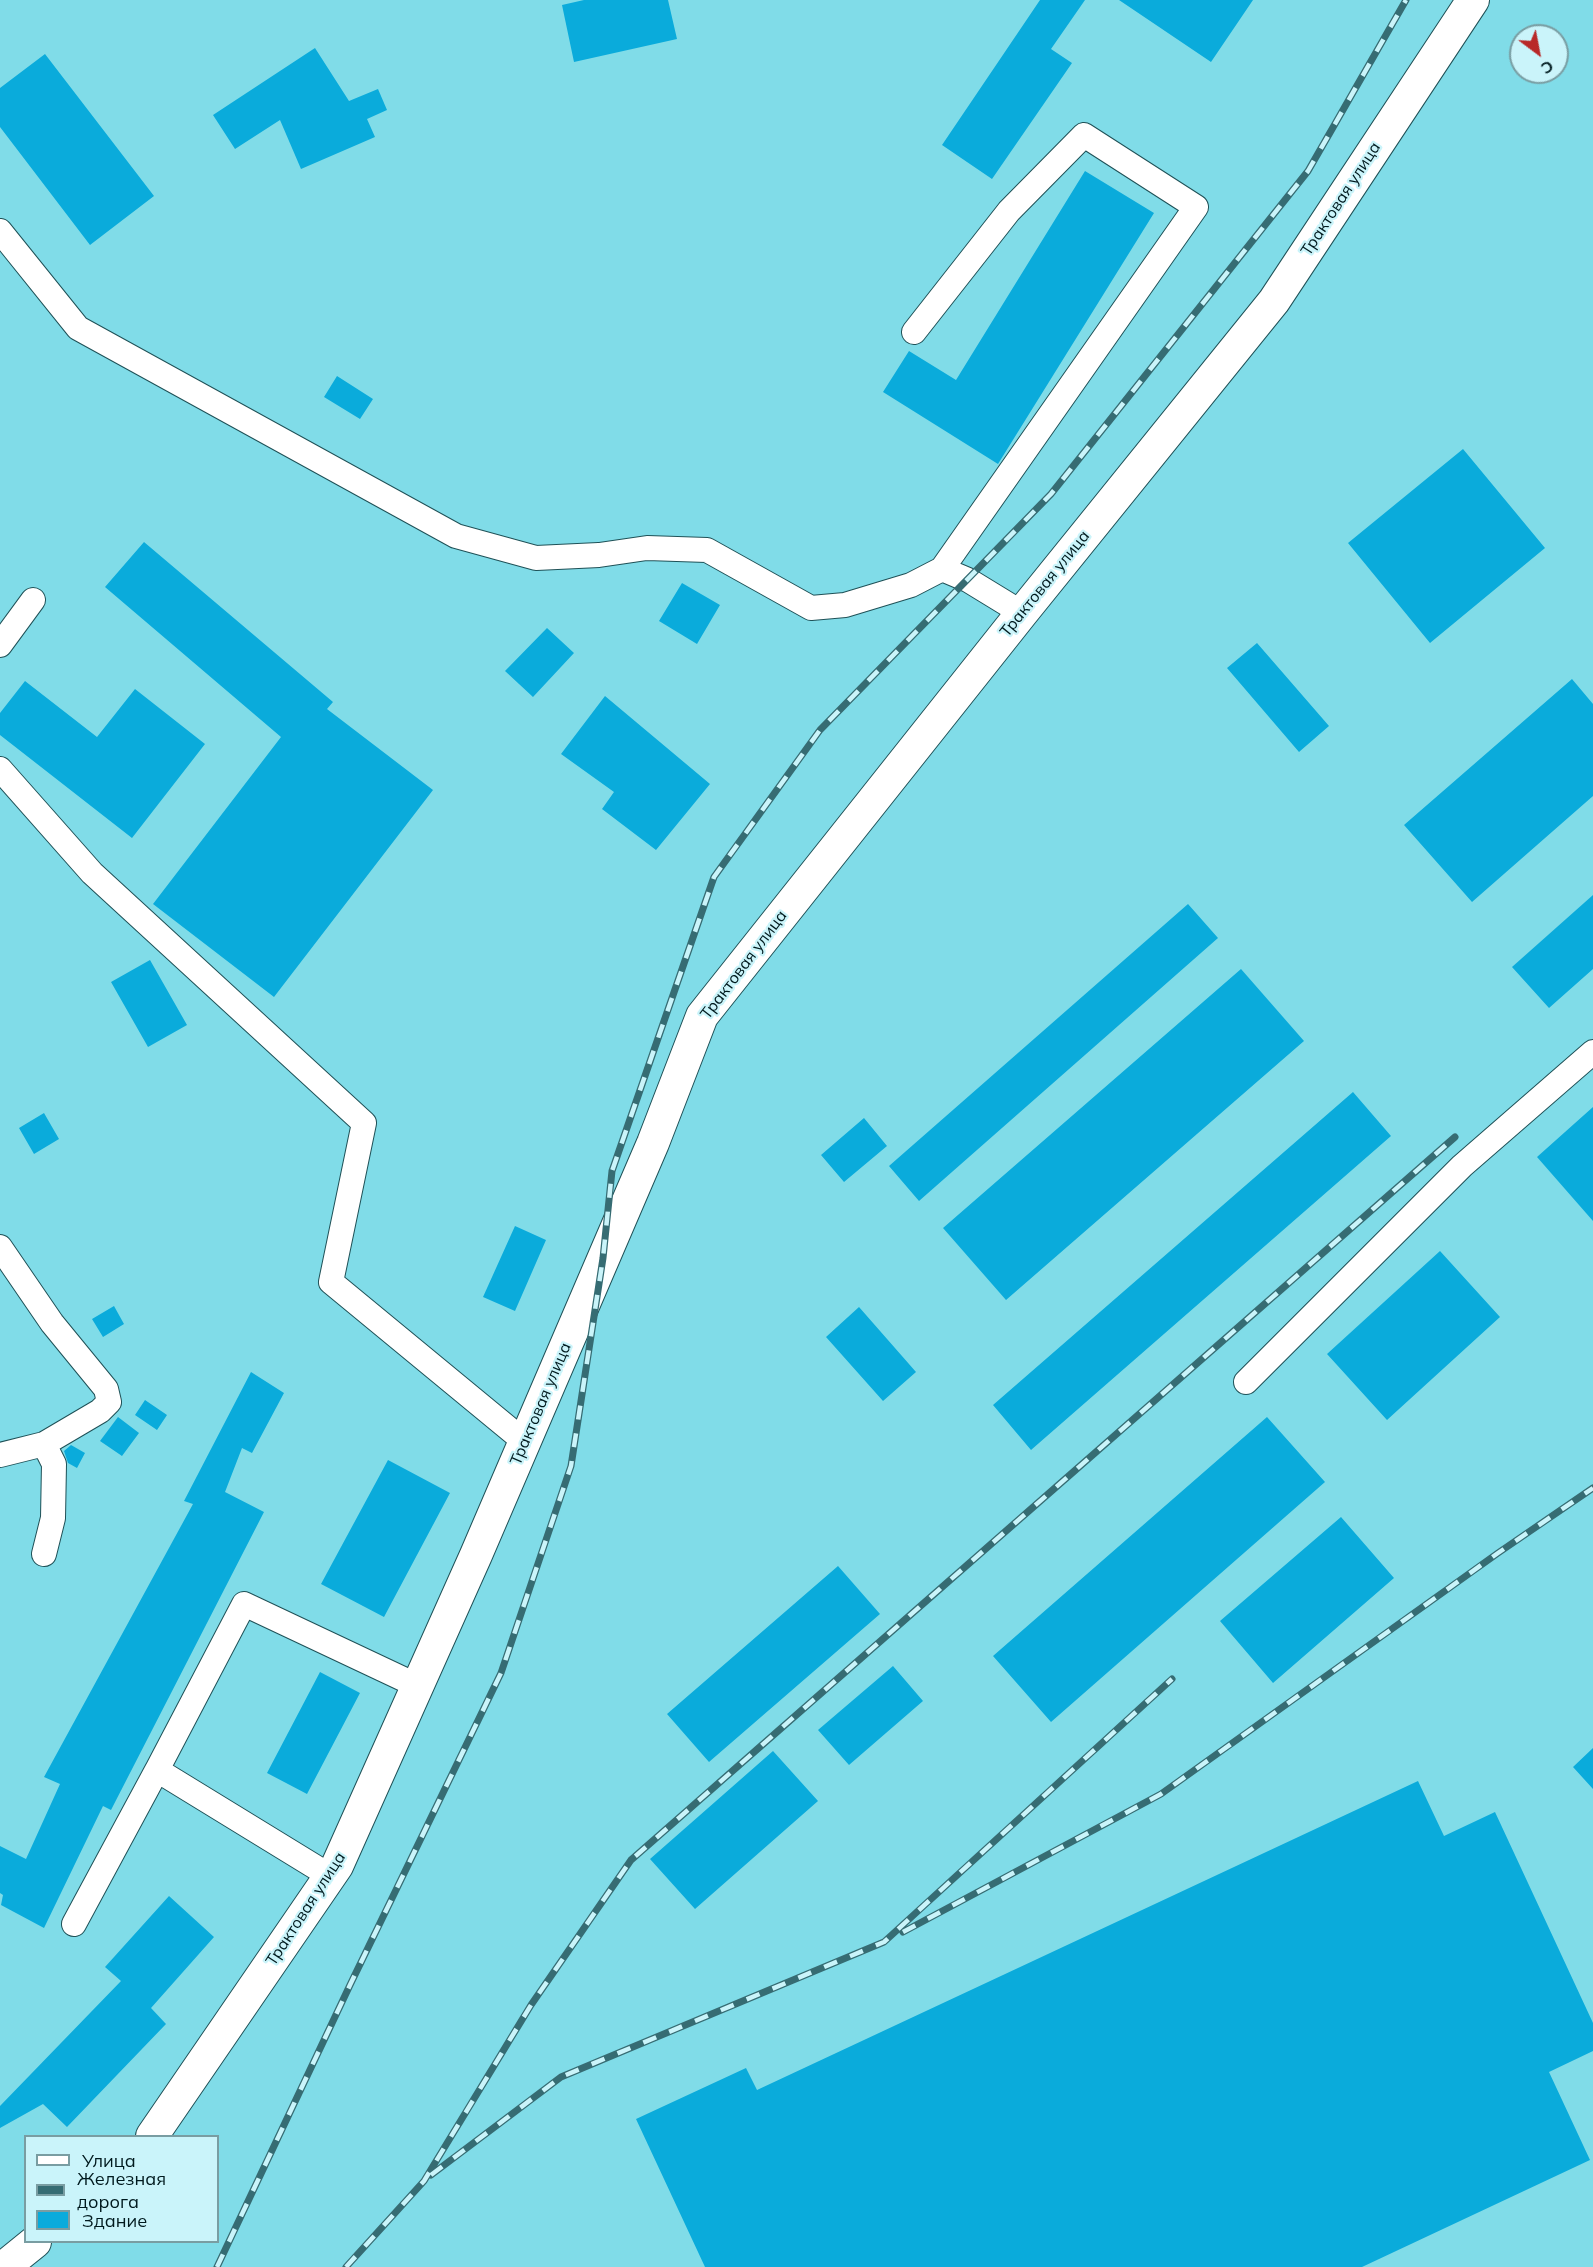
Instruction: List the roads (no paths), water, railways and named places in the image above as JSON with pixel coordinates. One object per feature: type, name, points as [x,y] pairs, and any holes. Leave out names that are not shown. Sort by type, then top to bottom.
[{"type":"main road","name":"Трактовая улица","points":[[153,2135],[337,1866],[525,1442],[653,1143],[702,1016],[1022,613],[1274,301],[1473,0]]},
{"type":"main road","points":[[4,2267],[33,2243]]},
{"type":"street","points":[[0,231],[78,328],[456,536],[536,558],[599,555],[647,548],[707,550],[811,608],[845,605],[911,585],[942,569],[1196,207],[1084,135],[1010,211],[915,332]]},
{"type":"street","points":[[942,569],[968,580],[1022,613]]},
{"type":"street","points":[[0,645],[33,600]]},
{"type":"street","points":[[0,769],[92,873],[364,1123],[331,1282],[525,1442]]},
{"type":"street","points":[[1246,1382],[1462,1166],[1593,1052]]},
{"type":"street","points":[[0,1247],[52,1323],[106,1389],[109,1402],[100,1411],[44,1444],[0,1455]]},
{"type":"street","points":[[44,1444],[54,1464],[53,1518],[44,1554]]},
{"type":"street","points":[[74,1924],[244,1604],[418,1686]]},
{"type":"street","points":[[157,1770],[330,1876]]},
{"type":"railway","points":[[217,2267],[501,1673],[571,1466],[603,1258],[612,1171],[714,877],[820,730],[1051,494],[1308,171],[1406,0]]},
{"type":"railway","points":[[346,2267],[424,2181],[531,2005],[631,1860],[1455,1137]]},
{"type":"railway","points":[[903,1932],[1161,1794],[1498,1553],[1593,1488]]},
{"type":"railway","points":[[431,2175],[561,2077],[884,1942],[1172,1679]]}]
